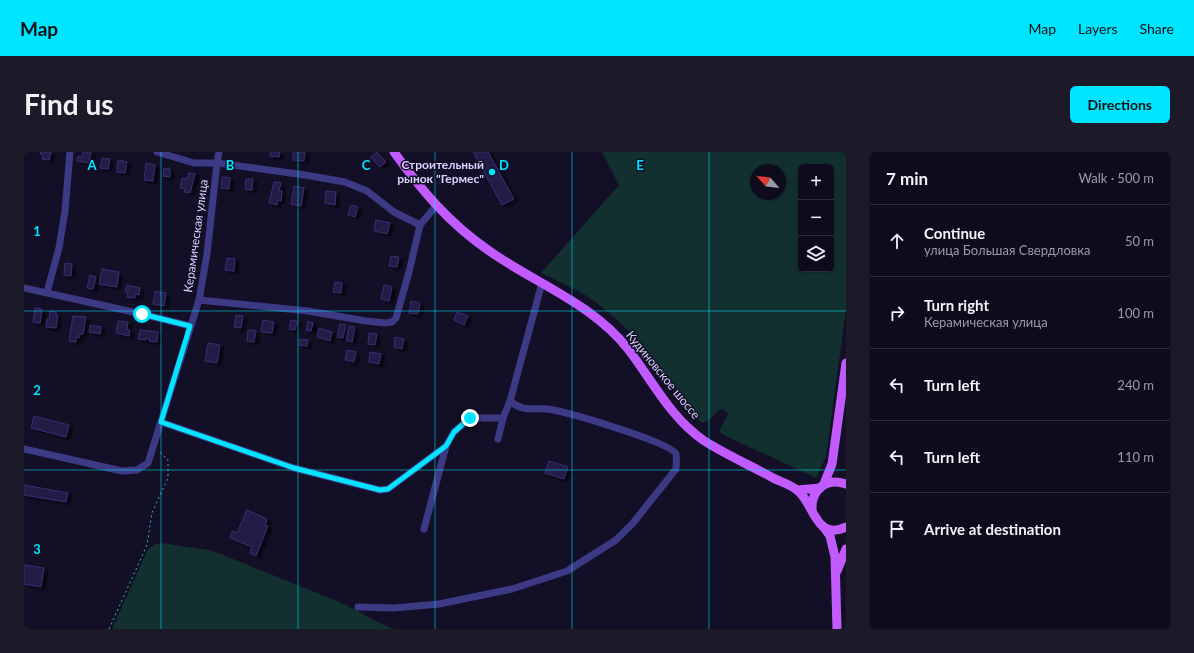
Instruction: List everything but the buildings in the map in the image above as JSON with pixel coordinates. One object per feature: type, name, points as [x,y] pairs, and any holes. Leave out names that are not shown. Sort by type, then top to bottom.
[{"type":"main road","name":"Кудиновское шоссе","points":[[394,152],[408,172],[436,206],[447,213],[488,250],[581,307],[617,337],[628,349],[664,399],[684,423],[694,432],[714,446],[798,490],[812,510],[817,522],[830,536],[835,556],[837,629]]},
{"type":"main road","points":[[812,510],[813,497],[822,486],[832,464],[846,363]]},
{"type":"main road","points":[[798,490],[822,486],[835,481],[846,484]]},
{"type":"main road","points":[[822,526],[836,530],[846,527]]},
{"type":"main road","points":[[836,574],[846,549]]},
{"type":"street","points":[[47,292],[65,211],[70,152]]},
{"type":"street","points":[[157,152],[194,163],[217,164],[305,175],[345,182],[367,191],[394,212],[420,225]]},
{"type":"street","name":"Керамическая улица","points":[[24,449],[122,471],[137,470],[148,463],[199,300],[207,254],[217,164],[220,152]]},
{"type":"street","points":[[199,300],[308,311],[366,321],[385,323],[392,322],[396,318],[420,225],[436,206]]},
{"type":"street","points":[[498,439],[503,418],[510,401],[542,283]]},
{"type":"street","points":[[24,288],[47,292],[190,326]]},
{"type":"street","points":[[358,607],[394,608],[439,604],[512,589],[567,571],[616,540],[633,523],[676,469],[676,454],[671,449],[633,433],[552,409],[518,408],[510,401]]},
{"type":"street","points":[[424,530],[446,446],[454,432],[470,418],[503,418]]},
{"type":"street","points":[[161,422],[294,468],[380,490],[388,489],[446,446]]},
{"type":"path","points":[[109,629],[147,545],[152,513],[168,478],[168,460],[160,453],[156,438]]},
{"type":"green space","points":[[602,152],[846,152],[846,309],[826,457],[816,478],[724,435],[719,431],[728,414],[723,409],[719,410],[708,421],[702,423],[678,397],[644,348],[616,319],[585,295],[541,273],[619,185]]},
{"type":"green space","points":[[161,543],[216,552],[337,601],[394,629],[112,629],[148,549],[155,544]]},
{"type":"place","name":"Строительный рынок \"Гермес\"","points":[[492,172]]},
{"type":"route","points":[[142,314],[190,326],[161,422],[294,468],[380,490],[388,489],[446,446],[454,432],[470,418]]}]
